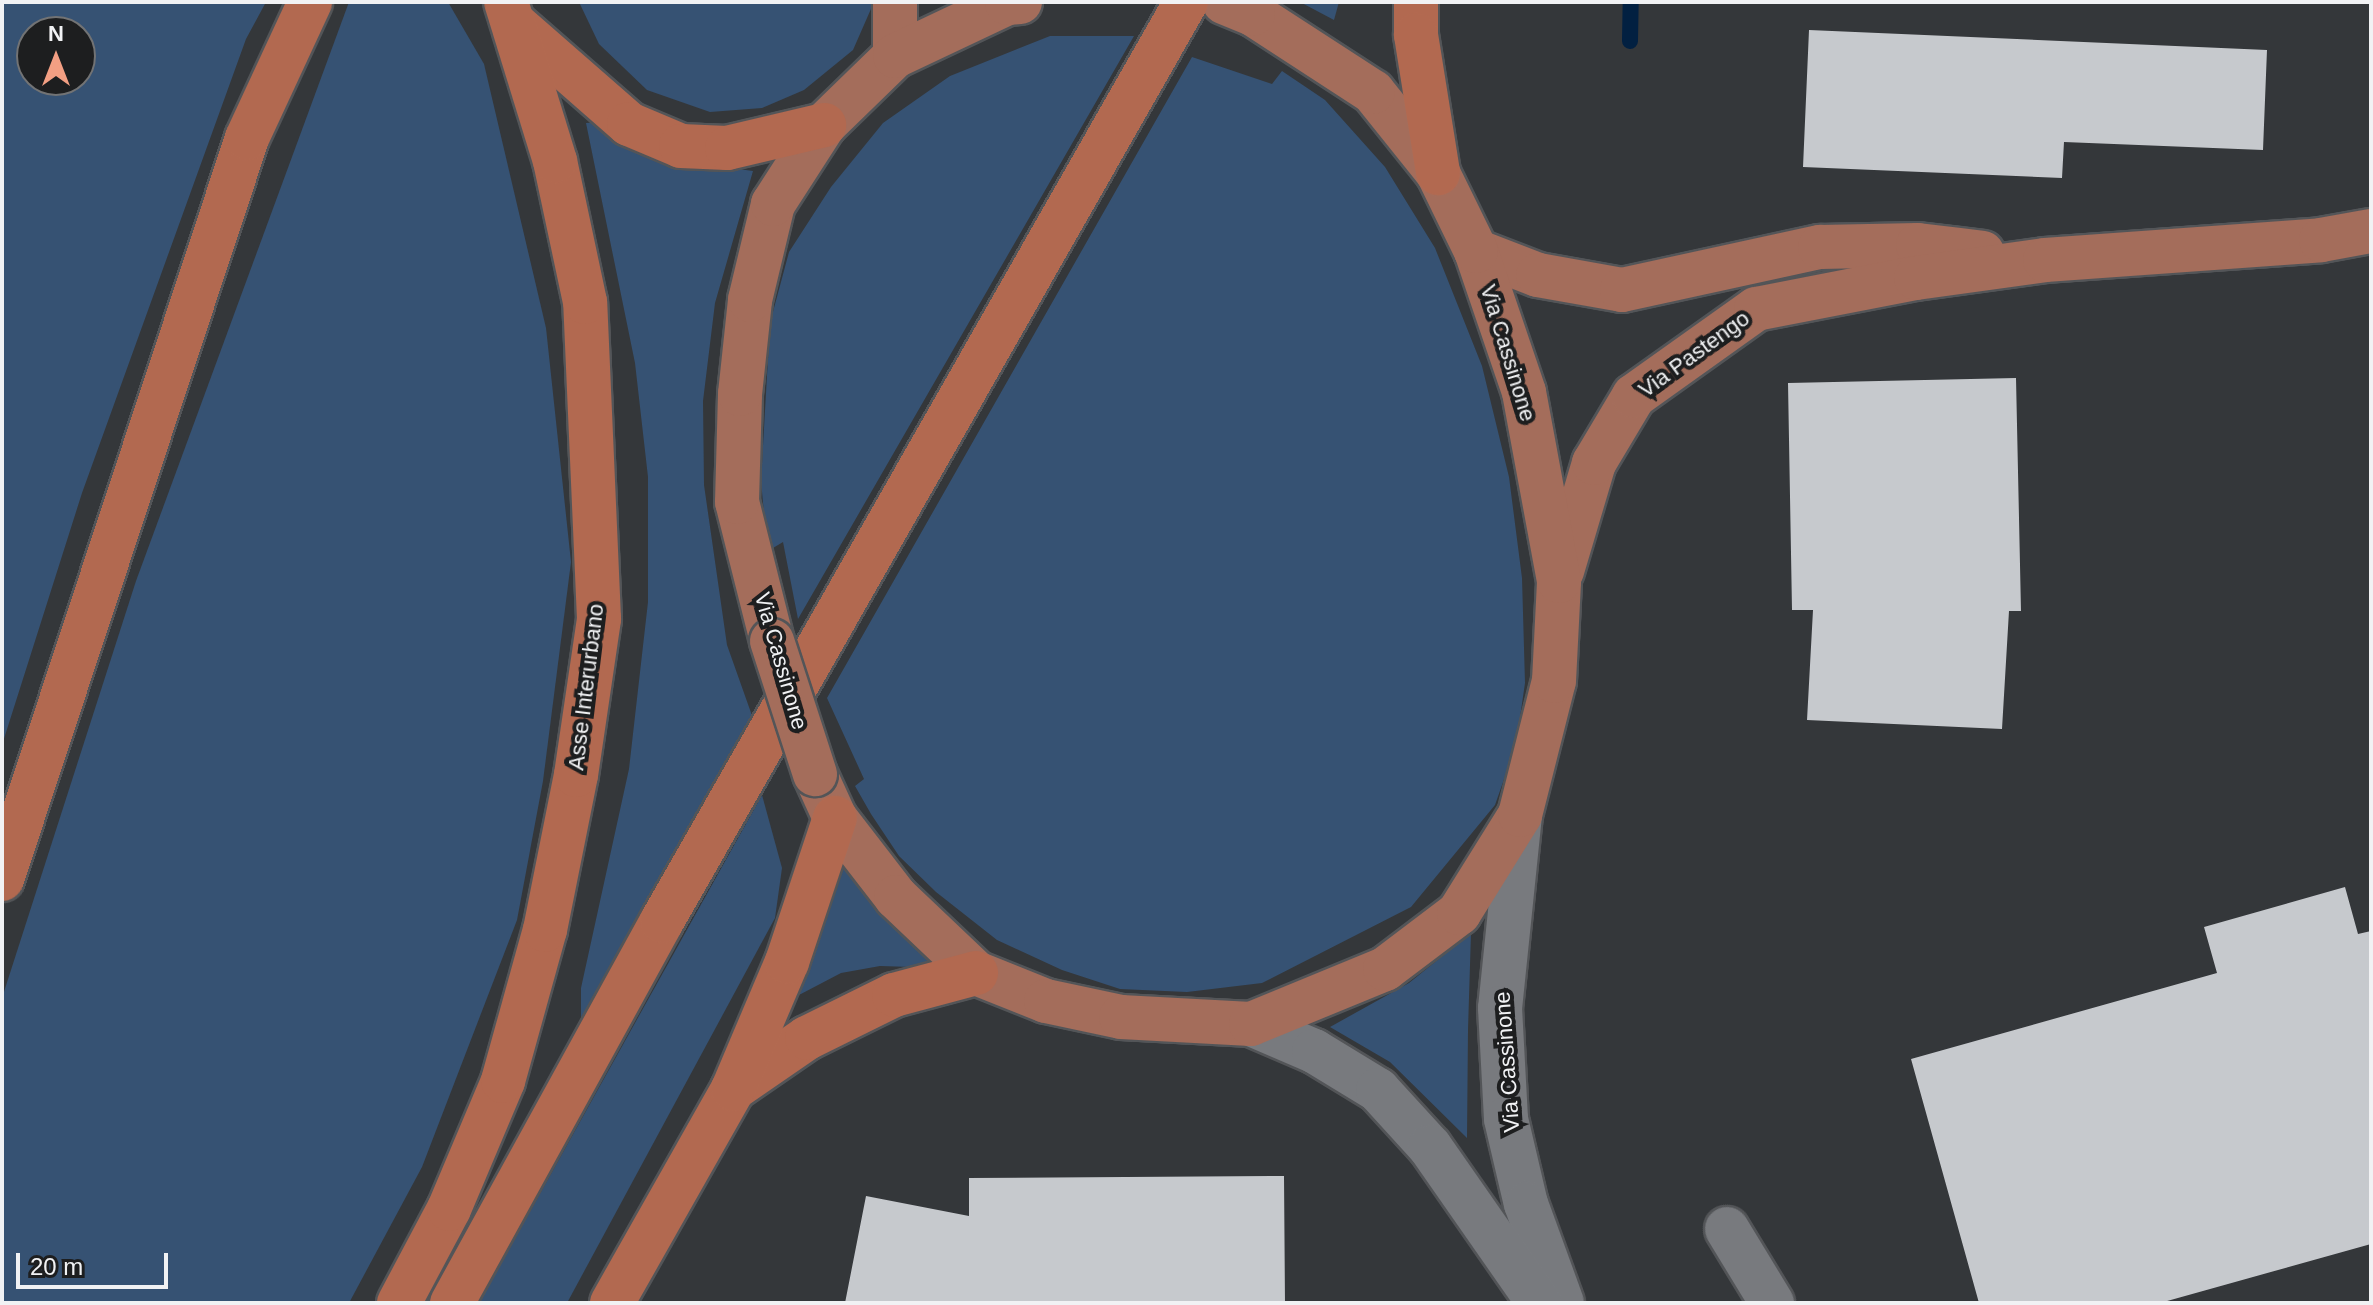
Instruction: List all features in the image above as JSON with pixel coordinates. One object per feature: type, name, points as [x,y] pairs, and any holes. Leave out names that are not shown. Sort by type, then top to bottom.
[{"type":"highway","points":[[2,879],[247,138],[310,2]]},
{"type":"highway","points":[[452,1303],[662,921],[1186,2]]},
{"type":"highway","points":[[1416,2],[1420,71],[1438,173]]},
{"type":"highway","points":[[512,14],[629,124],[681,146],[727,148],[824,125]]},
{"type":"highway","name":"Asse Interurbano","points":[[399,1303],[449,1209],[503,1081],[545,930],[576,775],[599,619],[585,302],[555,161],[512,14]]},
{"type":"highway","points":[[612,1303],[733,1089],[787,962],[835,818]]},
{"type":"highway","points":[[733,1089],[807,1038],[894,995],[976,973]]},
{"type":"highway","points":[[642,1303],[657,1224]]},
{"type":"main road","points":[[895,2],[895,56]]},
{"type":"main road","name":"Via Cassinone","points":[[1020,2],[895,56],[824,125],[773,204],[750,300],[740,394],[737,502],[772,641],[815,774],[835,818],[896,897],[976,973],[1046,1001],[1121,1017],[1251,1024],[1314,1051],[1378,1090],[1430,1147],[1539,1303]]},
{"type":"main road","name":"Via Cassinone","points":[[1239,8],[1373,92],[1438,173],[1476,251],[1524,392],[1559,581],[1554,681],[1520,815],[1500,1008],[1506,1119],[1526,1204],[1562,1303]]},
{"type":"main road","name":"Via Pastengo","points":[[1559,581],[1594,463],[1634,396],[1689,352],[1756,309],[1916,278],[2045,260],[2321,240],[2371,231]]},
{"type":"main road","name":"Via Pastengo","points":[[1476,251],[1538,275],[1622,290],[1820,247],[1918,245],[2045,260]]},
{"type":"main road","name":"Via Cassinone","points":[[1251,1024],[1385,969],[1459,913],[1520,815]]},
{"type":"main road","points":[[1727,1229],[1772,1303]]},
{"type":"shaded area","points":[[2,2],[266,2],[246,39],[82,493],[2,745]]},
{"type":"shaded area","points":[[349,2],[448,2],[484,64],[546,328],[571,562],[543,781],[517,920],[422,1167],[349,1303],[2,1303],[2,998],[136,581]]},
{"type":"shaded area","points":[[579,2],[874,2],[853,50],[804,90],[762,108],[710,112],[647,90],[599,44]]},
{"type":"shaded area","points":[[1300,2],[1339,2],[1334,20]]},
{"type":"shaded area","points":[[1050,36],[1134,36],[798,619],[783,542],[773,548],[766,535],[761,481],[770,323],[789,252],[831,187],[883,123],[950,76]]},
{"type":"shaded area","points":[[1192,57],[1272,84],[1282,71],[1325,100],[1385,167],[1435,248],[1482,366],[1509,477],[1522,578],[1525,683],[1516,745],[1495,805],[1411,907],[1262,983],[1187,992],[1120,989],[1062,970],[997,940],[936,892],[899,856],[855,786],[864,779],[827,698]]},
{"type":"shaded area","points":[[600,122],[646,156],[753,171],[715,303],[703,401],[704,485],[727,645],[755,724],[599,1009],[581,1022],[581,988],[629,769],[648,602],[648,477],[635,363],[586,123]]},
{"type":"shaded area","points":[[762,795],[782,868],[775,918],[567,1303],[479,1303]]},
{"type":"shaded area","points":[[839,859],[944,968],[880,966],[841,973],[799,995]]},
{"type":"shaded area","points":[[1471,933],[1467,1138],[1390,1062],[1330,1027],[1409,983]]},
{"type":"building","points":[[1809,30],[2267,50],[2263,150],[2064,142],[2062,178],[1803,167]]},
{"type":"building","points":[[2016,378],[2021,611],[2009,611],[2002,729],[1807,720],[1813,610],[1792,610],[1788,383]]},
{"type":"building","points":[[2345,887],[2358,934],[2371,931],[2371,1244],[2160,1303],[1979,1303],[1911,1059],[2217,973],[2204,927]]},
{"type":"building","points":[[1284,1176],[1285,1303],[845,1303],[866,1196],[969,1216],[969,1178]]},
{"type":"waterway","points":[[1630,41],[1631,2]]}]
